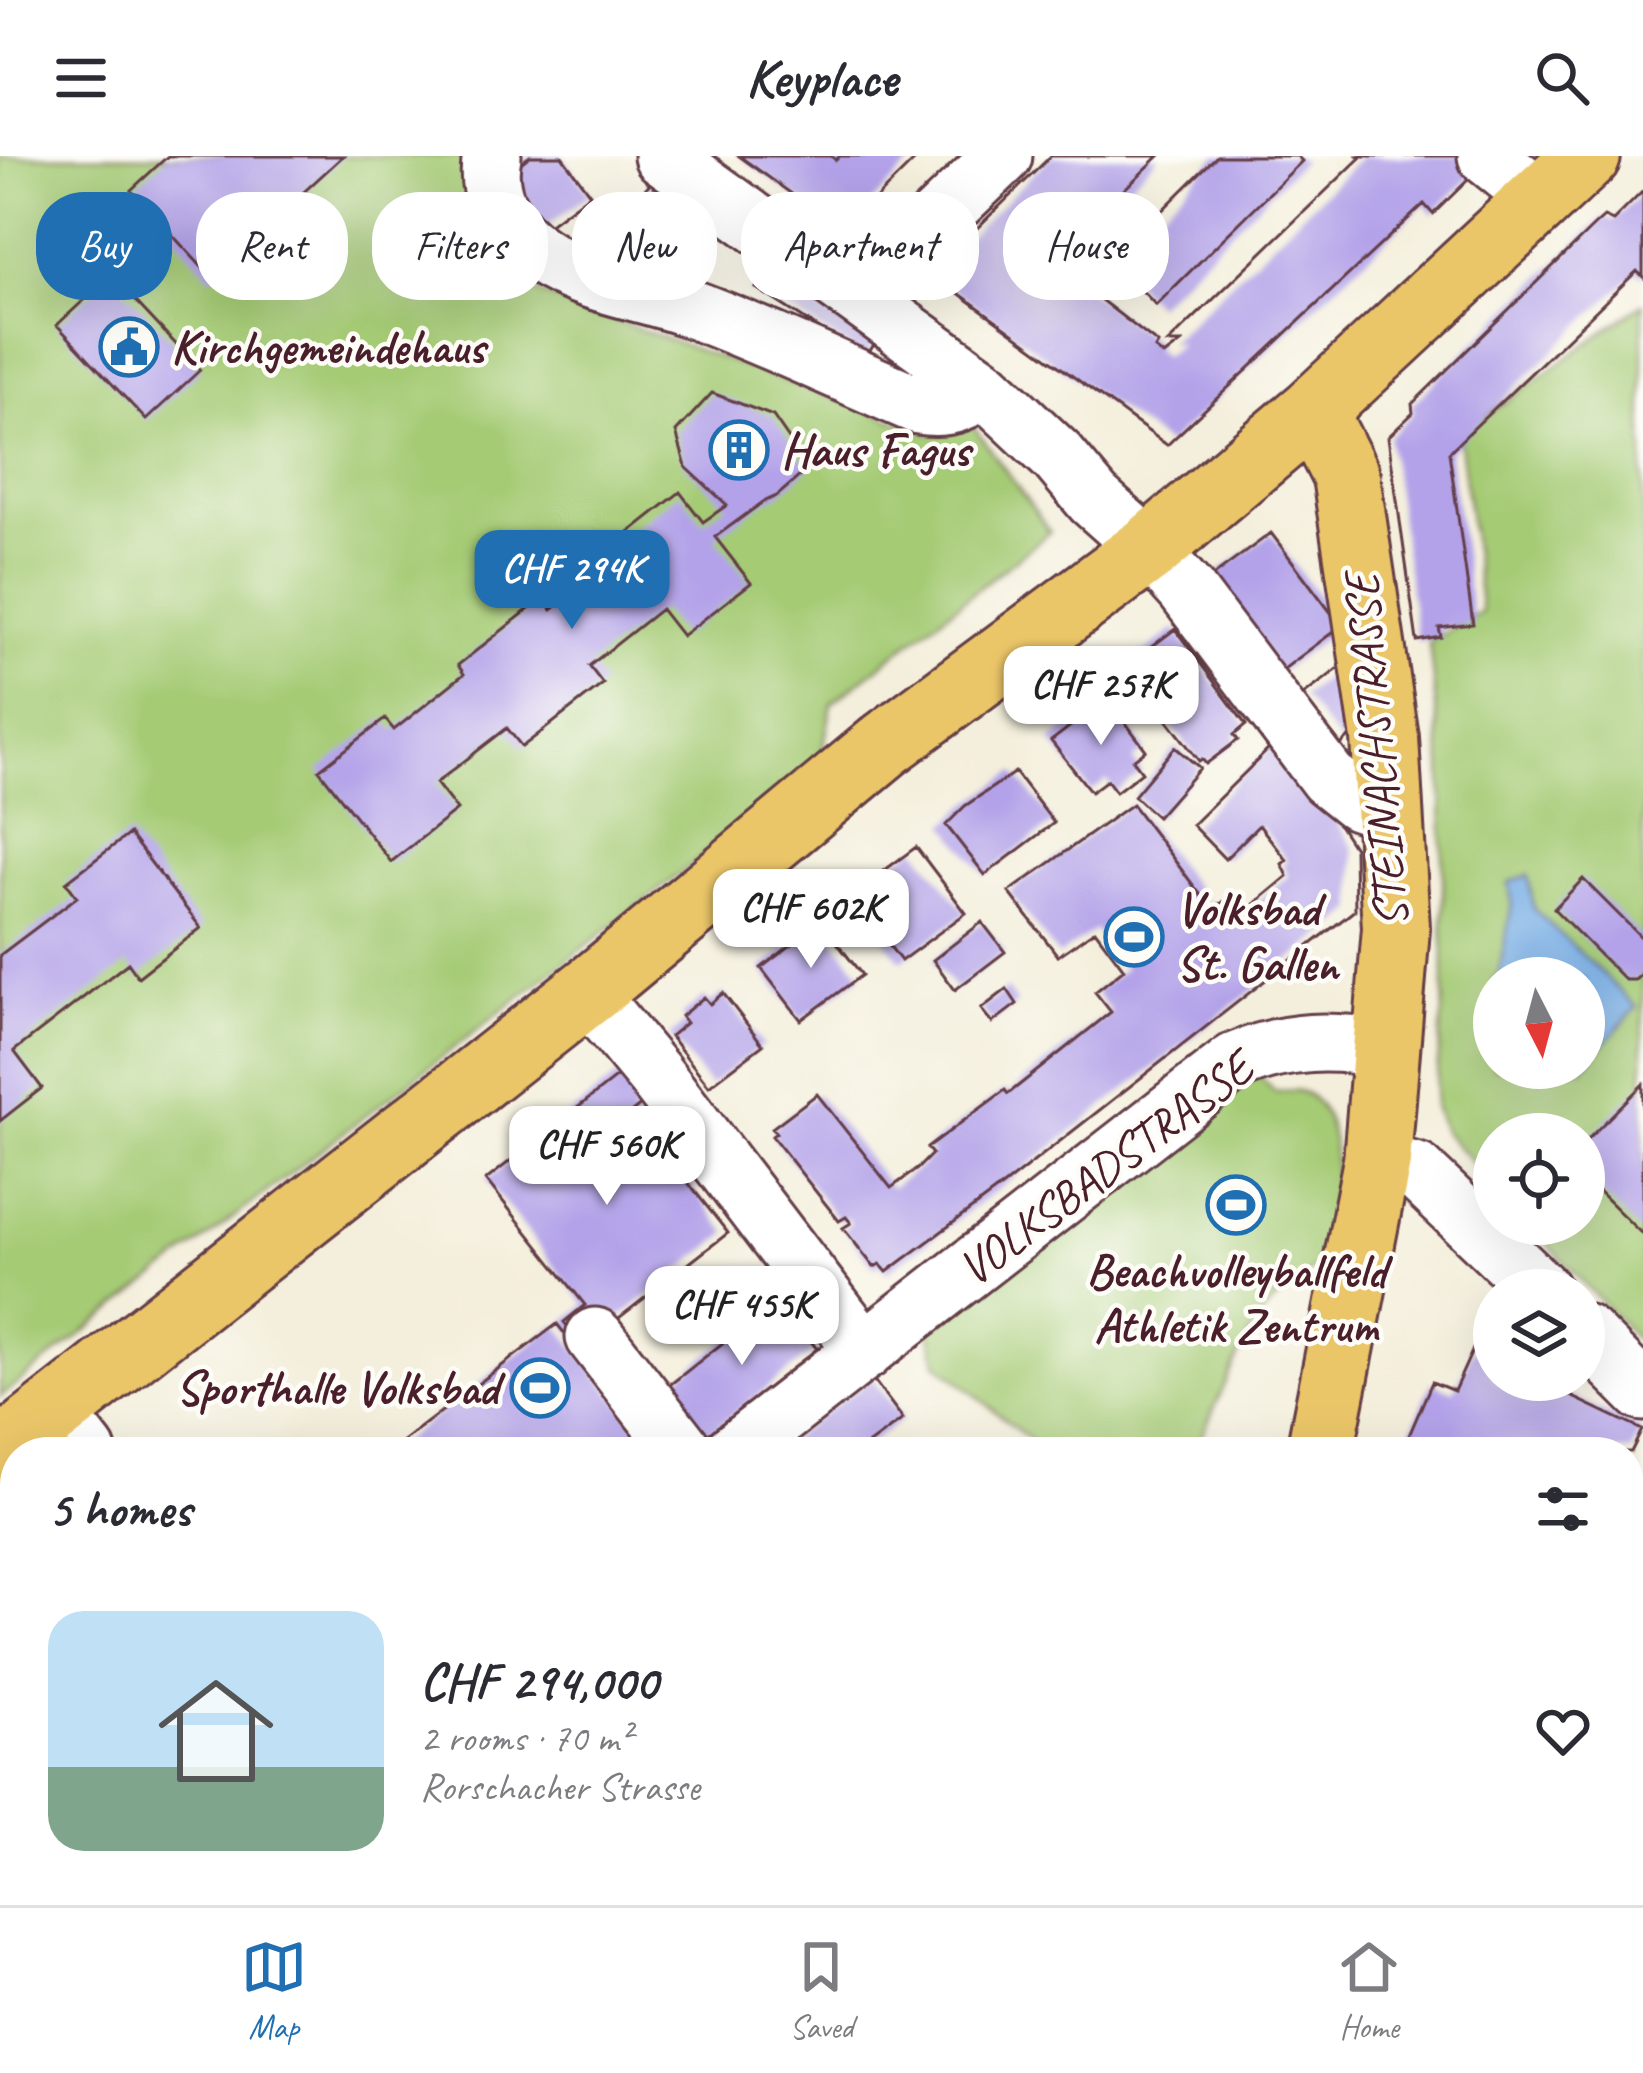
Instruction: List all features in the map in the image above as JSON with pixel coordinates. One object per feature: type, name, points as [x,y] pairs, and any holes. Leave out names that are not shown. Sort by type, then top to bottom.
[{"type":"main road","points":[[71,1432],[586,992],[886,744],[1149,549],[1313,412],[1565,178]]},
{"type":"main road","name":"STEINACHSTRASSE","points":[[1313,412],[1346,476],[1384,738],[1396,928],[1377,1161],[1323,1437]]},
{"type":"street","points":[[492,156],[490,192],[503,218],[526,245],[556,265],[688,308],[918,405],[957,406],[986,389]]},
{"type":"street","points":[[663,156],[741,211]]},
{"type":"street","points":[[965,192],[1003,156]]},
{"type":"street","points":[[1487,156],[1565,178]]},
{"type":"street","points":[[867,300],[986,389],[1058,457],[1094,500],[1186,590],[1328,778],[1357,801],[1389,812]]},
{"type":"street","points":[[586,992],[865,1351]]},
{"type":"street","name":"VOLKSBADSTRASSE","points":[[753,1437],[1235,1062],[1288,1043],[1324,1040],[1388,1049]]},
{"type":"street","points":[[1377,1161],[1417,1172],[1519,1269]]},
{"type":"street","points":[[595,1336],[672,1437]]},
{"type":"street","points":[[1605,1354],[1643,1392]]},
{"type":"green space","points":[[0,156],[471,156],[469,192],[372,192],[372,300],[548,300],[548,296],[933,434],[974,427],[1050,532],[832,703],[820,766],[0,1397]]},
{"type":"green space","points":[[1643,304],[1643,1347],[1605,1306],[1605,1269],[1571,1269],[1548,1245],[1605,1245],[1605,1113],[1473,1113],[1473,1163],[1443,1131],[1434,1106],[1444,999],[1442,765],[1429,642],[1481,612],[1459,435]]},
{"type":"green space","points":[[1258,1074],[1275,1092],[1302,1092],[1317,1103],[1327,1120],[1334,1191],[1322,1254],[1258,1320],[1201,1437],[1026,1437],[937,1363],[930,1331]]},
{"type":"water","points":[[1528,875],[1534,909],[1584,957],[1502,957],[1512,903],[1509,882]]},
{"type":"water","points":[[1605,977],[1637,1007],[1605,1043]]},
{"type":"building","points":[[168,156],[343,156],[304,192],[196,192],[196,261],[172,235],[172,192],[131,190]]},
{"type":"building","points":[[530,156],[562,156],[589,192],[572,192],[572,207],[548,225],[548,192],[509,192],[499,179]]},
{"type":"building","points":[[739,156],[831,156],[836,160],[840,156],[919,156],[883,192],[789,192]]},
{"type":"building","points":[[1051,156],[1159,156],[1122,192],[1014,192]]},
{"type":"building","points":[[1217,156],[1297,156],[1302,161],[1169,292],[1169,204]]},
{"type":"building","points":[[1358,156],[1459,156],[1475,173],[1433,214],[1424,204],[1167,445],[968,300],[979,300],[979,226],[1003,203],[1003,300],[1101,300],[1158,344],[1155,349],[1164,356],[1181,343],[1168,343]]},
{"type":"building","points":[[659,173],[681,192],[642,192]]},
{"type":"building","points":[[1643,191],[1643,277],[1637,271],[1449,452],[1473,624],[1439,628],[1441,637],[1417,641],[1388,437],[1413,413],[1412,404],[1594,226],[1604,217],[1613,221]]},
{"type":"building","name":"Kirchgemeindehaus","points":[[84,300],[134,300],[200,370],[146,420],[57,325]]},
{"type":"building","points":[[775,300],[859,300],[890,321],[865,358]]},
{"type":"building","points":[[712,393],[773,416],[809,468],[777,496],[715,537],[751,583],[682,636],[661,609],[589,666],[603,684],[522,747],[507,728],[436,783],[457,810],[391,862],[319,770],[385,719],[394,730],[464,674],[458,665],[543,598],[552,610],[621,556],[613,545],[680,492],[703,522],[727,505],[686,467],[676,432]]},
{"type":"building","points":[[1271,533],[1341,626],[1280,672],[1210,578]]},
{"type":"building","points":[[1175,629],[1246,725],[1234,735],[1238,740],[1206,764],[1126,666]]},
{"type":"building","points":[[1338,669],[1349,672],[1355,731],[1341,745],[1302,696]]},
{"type":"building","points":[[1107,698],[1146,750],[1133,760],[1142,772],[1116,792],[1107,780],[1091,792],[1051,741]]},
{"type":"building","points":[[1278,740],[1354,848],[1355,910],[887,1272],[880,1264],[874,1267],[843,1228],[851,1223],[846,1217],[839,1221],[772,1136],[776,1133],[772,1128],[817,1094],[891,1188],[917,1169],[932,1154],[927,1148],[1005,1090],[1008,1094],[1111,1012],[1095,992],[1124,969],[1095,930],[1058,956],[1009,892],[1132,804],[1209,906],[1233,894],[1246,911],[1288,876],[1282,864],[1287,860],[1259,825],[1225,859],[1192,825]]},
{"type":"building","points":[[1175,747],[1200,768],[1157,817],[1134,796]]},
{"type":"building","points":[[1015,772],[1054,823],[985,875],[946,825]]},
{"type":"building","points":[[129,834],[201,928],[138,977],[128,963],[14,1051],[42,1088],[0,1121],[0,955],[77,897],[66,882]]},
{"type":"building","points":[[916,847],[966,913],[901,961],[851,895]]},
{"type":"building","points":[[1583,879],[1643,939],[1643,973],[1635,980],[1625,980],[1554,909]]},
{"type":"building","points":[[821,922],[862,975],[801,1020],[761,968]]},
{"type":"building","points":[[982,922],[1005,952],[955,990],[933,960]]},
{"type":"building","points":[[1007,989],[1017,1004],[992,1023],[981,1009]]},
{"type":"building","points":[[723,993],[763,1045],[709,1086],[670,1036],[686,1023],[681,1016],[704,997],[710,1004]]},
{"type":"building","points":[[619,1075],[642,1104],[632,1112],[728,1233],[583,1346],[564,1322],[585,1305],[486,1180]]},
{"type":"building","points":[[1643,1084],[1643,1235],[1605,1198],[1605,1122]]},
{"type":"building","points":[[778,1299],[817,1349],[706,1436],[667,1387]]},
{"type":"building","name":"Sporthalle Volksbad","points":[[557,1324],[647,1437],[408,1437]]},
{"type":"building","points":[[1473,1349],[1473,1401],[1581,1401],[1642,1430],[1638,1437],[1408,1437],[1432,1382],[1454,1391]]},
{"type":"building","points":[[872,1378],[903,1419],[878,1437],[793,1437]]},
{"type":"place","name":"Kirchgemeindehaus","points":[[129,347]]},
{"type":"place","name":"Haus Fagus","points":[[739,450]]},
{"type":"place","name":"Volksbad St. Gallen","points":[[1134,937]]},
{"type":"place","name":"Beachvolleyballfeld Athletik Zentrum","points":[[1236,1205]]},
{"type":"place","name":"Sporthalle Volksbad","points":[[540,1388]]}]
